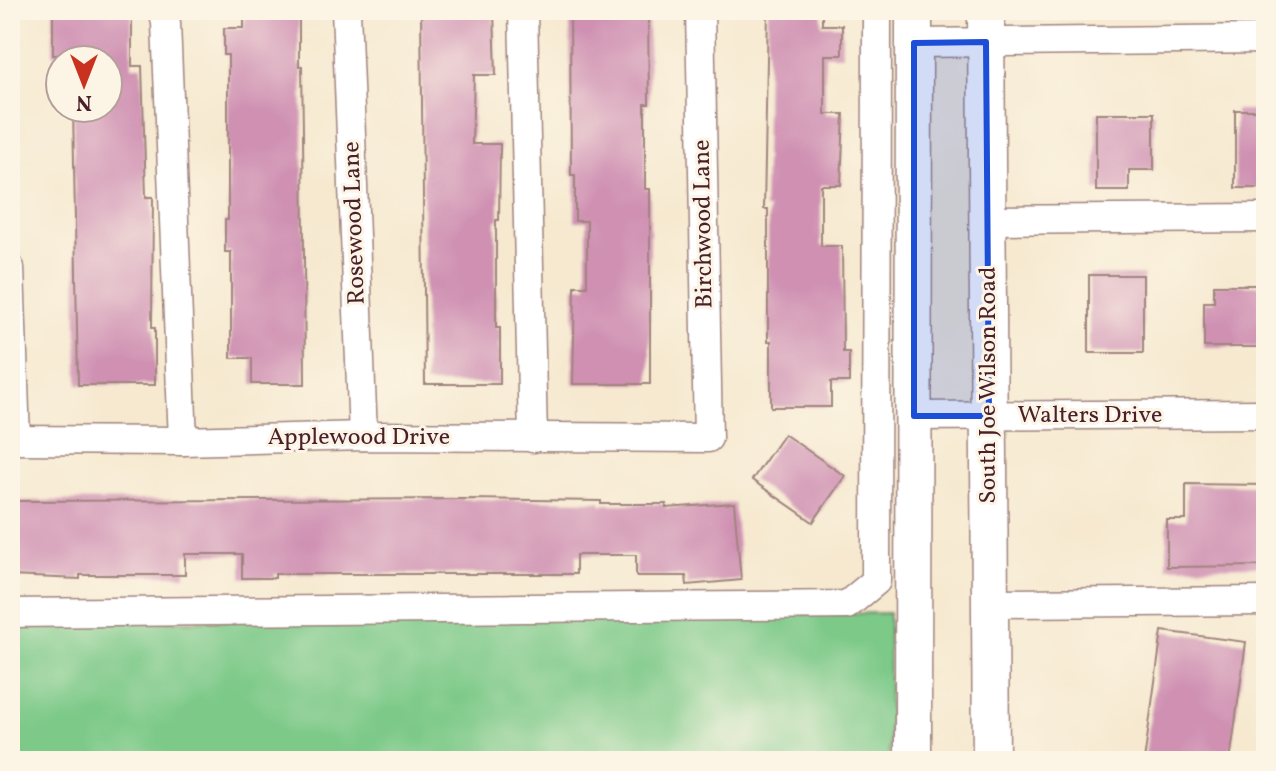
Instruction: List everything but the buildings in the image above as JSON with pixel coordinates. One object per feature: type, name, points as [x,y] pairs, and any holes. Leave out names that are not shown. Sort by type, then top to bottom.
[{"type":"main road","name":"South Joe Wilson Road","points":[[986,26],[991,761]]},
{"type":"main road","points":[[913,761],[914,27]]},
{"type":"street","points":[[163,10],[183,441]]},
{"type":"street","name":"Rosewood Lane","points":[[346,10],[363,436]]},
{"type":"street","points":[[523,10],[533,438]]},
{"type":"street","name":"Birchwood Lane","points":[[700,10],[708,438]]},
{"type":"street","points":[[10,613],[847,605],[876,581],[877,10]]},
{"type":"street","points":[[914,27],[986,26],[1266,39]]},
{"type":"street","points":[[988,220],[1266,218]]},
{"type":"street","points":[[10,268],[13,440]]},
{"type":"street","name":"Walters Drive","points":[[914,416],[1266,414]]},
{"type":"street","name":"Applewood Drive","points":[[13,440],[183,441],[363,436],[708,438]]},
{"type":"street","points":[[991,603],[1266,601]]},
{"type":"highlighted area","points":[[986,42],[989,416],[914,416],[914,43]]},
{"type":"green space","points":[[889,613],[889,761],[10,761],[10,623]]}]
